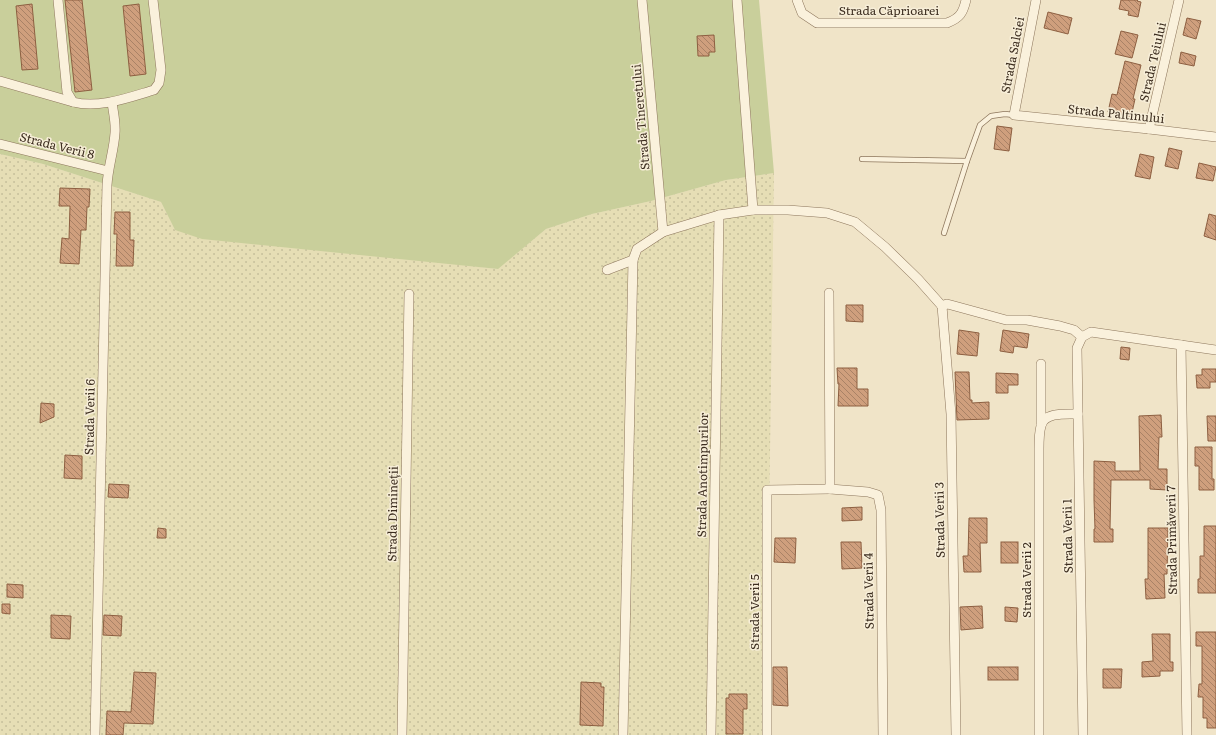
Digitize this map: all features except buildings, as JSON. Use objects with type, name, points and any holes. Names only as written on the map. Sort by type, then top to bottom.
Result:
[{"type":"street","points":[[58,0],[67,92],[73,102]]},
{"type":"street","points":[[0,81],[82,104],[112,102],[154,90],[159,83],[161,70],[153,0]]},
{"type":"street","name":"Strada Tineretului","points":[[642,0],[664,232]]},
{"type":"street","points":[[737,0],[753,210]]},
{"type":"street","name":"Strada Căprioarei","points":[[797,0],[802,13],[817,22],[947,22],[956,19],[963,12],[966,0]]},
{"type":"street","name":"Strada Salciei","points":[[1014,115],[1036,0]]},
{"type":"street","name":"Strada Teiului","points":[[1149,129],[1179,0]]},
{"type":"street","name":"Strada Verii 6","points":[[95,735],[108,171],[114,148],[116,131],[112,102]]},
{"type":"street","name":"Strada Paltinului","points":[[1014,115],[1216,137]]},
{"type":"street","name":"Strada Verii 8","points":[[0,144],[108,171]]},
{"type":"street","points":[[624,735],[632,260],[637,249],[664,232],[719,215],[753,210],[788,210],[827,213],[855,222],[885,247],[918,279],[942,306],[947,304],[1006,320],[1027,320],[1060,326],[1074,330],[1082,337],[1091,332],[1216,350]]},
{"type":"street","name":"Strada Anotimpurilor","points":[[711,735],[719,215]]},
{"type":"street","points":[[607,270],[632,260]]},
{"type":"street","points":[[829,293],[830,489]]},
{"type":"street","name":"Strada Dimineții","points":[[402,735],[409,294]]},
{"type":"street","name":"Strada Verii 3","points":[[942,306],[951,414],[956,735]]},
{"type":"street","name":"Strada Verii 1","points":[[1082,337],[1076,348],[1083,735]]},
{"type":"street","name":"Strada Primăverii 7","points":[[1181,345],[1187,735]]},
{"type":"street","points":[[1182,361],[1196,347]]},
{"type":"street","name":"Strada Verii 2","points":[[1039,735],[1039,449],[1041,424],[1041,364]]},
{"type":"street","points":[[1041,424],[1046,418],[1052,415],[1078,414]]},
{"type":"street","name":"Strada Verii 4","points":[[767,490],[830,489],[868,492],[878,495],[881,510],[883,735]]},
{"type":"street","name":"Strada Verii 5","points":[[767,490],[767,735]]},
{"type":"lane","points":[[944,233],[980,125],[991,116],[1005,114],[1014,115]]},
{"type":"lane","points":[[862,159],[967,161]]},
{"type":"shaded area","points":[[0,154],[43,164],[161,202],[175,230],[497,269],[546,229],[592,214],[651,201],[726,180],[774,173],[766,735],[0,735]]},
{"type":"green space","points":[[0,0],[759,0],[774,173],[726,180],[651,201],[592,214],[546,229],[498,269],[202,239],[175,230],[161,202],[43,164],[0,154]]}]
